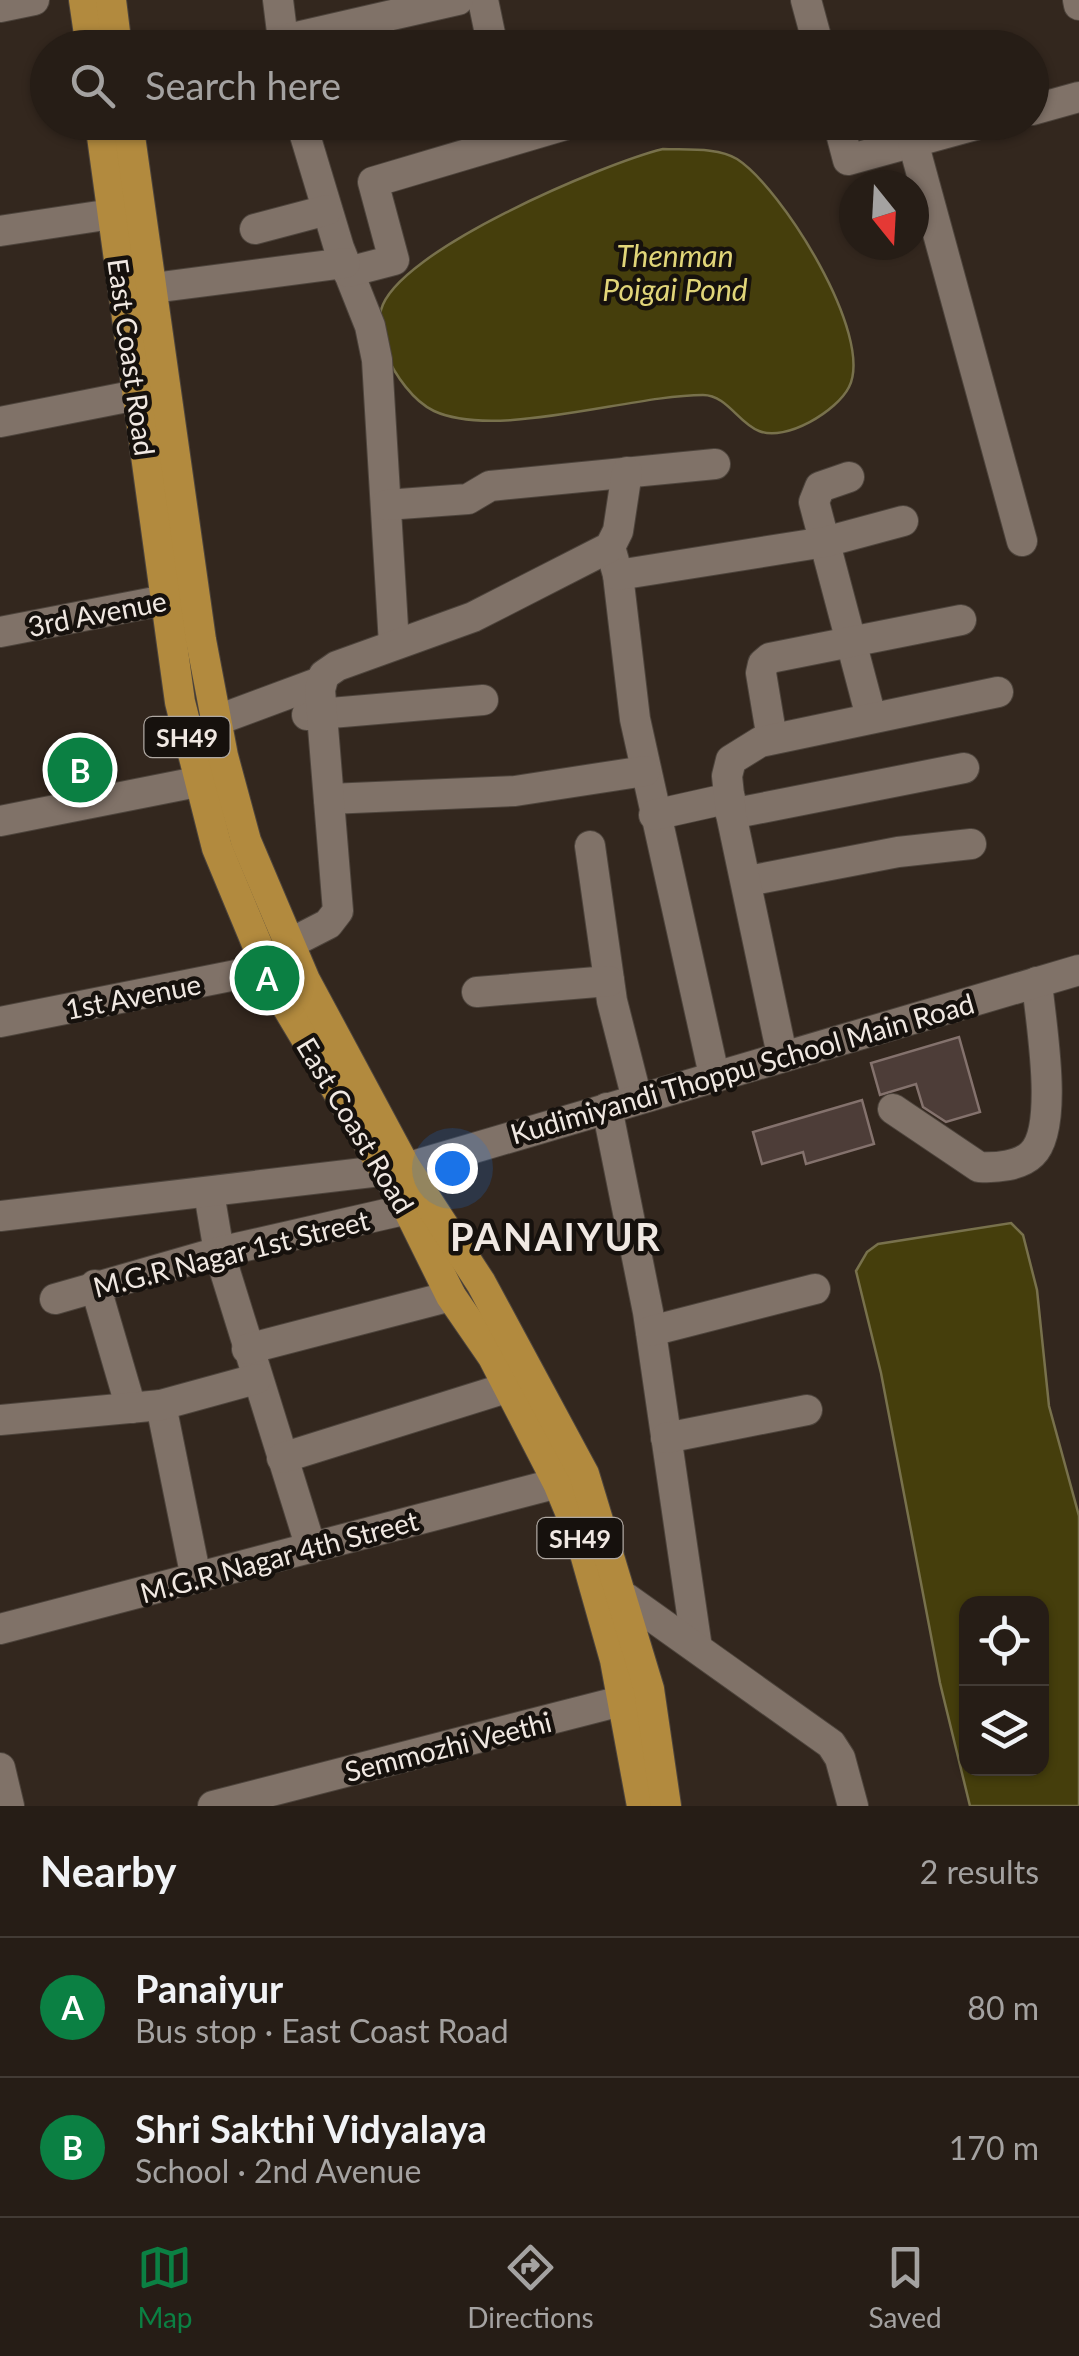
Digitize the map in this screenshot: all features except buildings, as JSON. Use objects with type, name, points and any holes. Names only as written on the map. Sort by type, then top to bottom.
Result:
[{"type":"main road","points":[[84,0],[97,30]]},
{"type":"main road","points":[[106,30],[111,0]]},
{"type":"main road","name":"East Coast Road","points":[[102,140],[137,394],[179,597],[246,840],[288,945],[408,1209],[451,1296],[508,1387],[558,1483],[580,1536],[625,1700],[642,1806]]},
{"type":"main road","name":"East Coast Road","points":[[131,140],[154,288],[198,782],[229,883],[266,970],[394,1171],[481,1283],[584,1474],[626,1598],[650,1689],[666,1806]]},
{"type":"street","points":[[0,7],[34,0]]},
{"type":"street","points":[[278,0],[282,30]]},
{"type":"street","points":[[339,30],[458,0]]},
{"type":"street","points":[[483,0],[489,30]]},
{"type":"street","points":[[806,0],[814,30]]},
{"type":"street","points":[[1049,105],[1079,97]]},
{"type":"street","points":[[306,140],[327,210],[370,326],[377,360],[394,644]]},
{"type":"street","points":[[154,288],[394,260],[373,182],[488,140]]},
{"type":"street","points":[[843,140],[848,160],[920,140]]},
{"type":"street","points":[[913,142],[1022,541]]},
{"type":"street","points":[[255,229],[327,210]]},
{"type":"street","points":[[0,232],[112,214]]},
{"type":"street","points":[[0,422],[137,394]]},
{"type":"street","points":[[386,505],[468,499],[485,487],[715,464]]},
{"type":"street","points":[[626,472],[614,561],[645,771],[714,1075]]},
{"type":"street","points":[[849,477],[815,491],[824,542],[871,717]]},
{"type":"street","points":[[215,721],[320,682],[337,666],[614,561],[824,542],[902,521]]},
{"type":"street","name":"3rd Avenue","points":[[0,632],[179,597]]},
{"type":"street","points":[[772,739],[763,664],[779,655],[853,644],[961,620]]},
{"type":"street","points":[[288,945],[328,924],[338,911],[329,798],[314,714],[320,682]]},
{"type":"street","points":[[782,1055],[730,806],[731,760],[740,751],[772,739],[998,692]]},
{"type":"street","points":[[314,714],[483,700]]},
{"type":"street","points":[[654,816],[964,768]]},
{"type":"street","points":[[329,798],[515,791],[645,771]]},
{"type":"street","points":[[0,822],[198,782]]},
{"type":"street","points":[[748,881],[898,852],[971,844]]},
{"type":"street","points":[[590,846],[609,980],[637,1098]]},
{"type":"street","name":"1st Avenue","points":[[0,1022],[266,970]]},
{"type":"street","name":"Kudimiyandi Thoppu School Main Road","points":[[0,1216],[394,1171],[1079,970]]},
{"type":"street","points":[[477,992],[609,980]]},
{"type":"street","points":[[893,1109],[979,1167],[1016,1163],[1032,1155],[1041,1140],[1045,1116],[1037,982]]},
{"type":"street","points":[[607,1108],[651,1331],[697,1648]]},
{"type":"street","points":[[209,1193],[218,1252],[311,1548]]},
{"type":"street","name":"M.G.R Nagar 1st Street","points":[[55,1299],[218,1252],[408,1209]]},
{"type":"street","points":[[95,1286],[146,1406],[196,1578]]},
{"type":"street","points":[[651,1331],[815,1290]]},
{"type":"street","points":[[246,1349],[451,1296]]},
{"type":"street","points":[[0,1420],[146,1406],[256,1379]]},
{"type":"street","points":[[282,1458],[508,1387]]},
{"type":"street","points":[[666,1438],[807,1410]]},
{"type":"street","name":"M.G.R Nagar 4th Street","points":[[0,1629],[558,1483]]},
{"type":"street","points":[[626,1598],[831,1744],[840,1758],[853,1806]]},
{"type":"street","name":"Semmozhi Veethi","points":[[213,1806],[625,1700]]},
{"type":"street","points":[[0,1768],[9,1806]]},
{"type":"water","name":"Thenman Poigai Pond","points":[[663,149],[711,151],[737,159],[777,199],[799,230],[837,300],[849,334],[853,364],[849,387],[834,406],[796,428],[770,433],[759,431],[719,400],[703,395],[492,421],[461,419],[434,411],[412,394],[390,362],[380,333],[381,310],[395,287],[423,262],[506,213],[597,172]]},
{"type":"water","points":[[1011,1223],[1023,1235],[1037,1290],[1049,1406],[1079,1516],[1079,1806],[970,1806],[963,1776],[1049,1776],[1049,1596],[959,1596],[959,1761],[940,1683],[881,1373],[856,1271],[867,1252],[878,1244]]},
{"type":"place","name":"Shri Sakthi Vidyalaya","points":[[80,770]]},
{"type":"place","name":"Panaiyur","points":[[267,978]]},
{"type":"district","name":"PANAIYUR","points":[[556,1236]]}]
